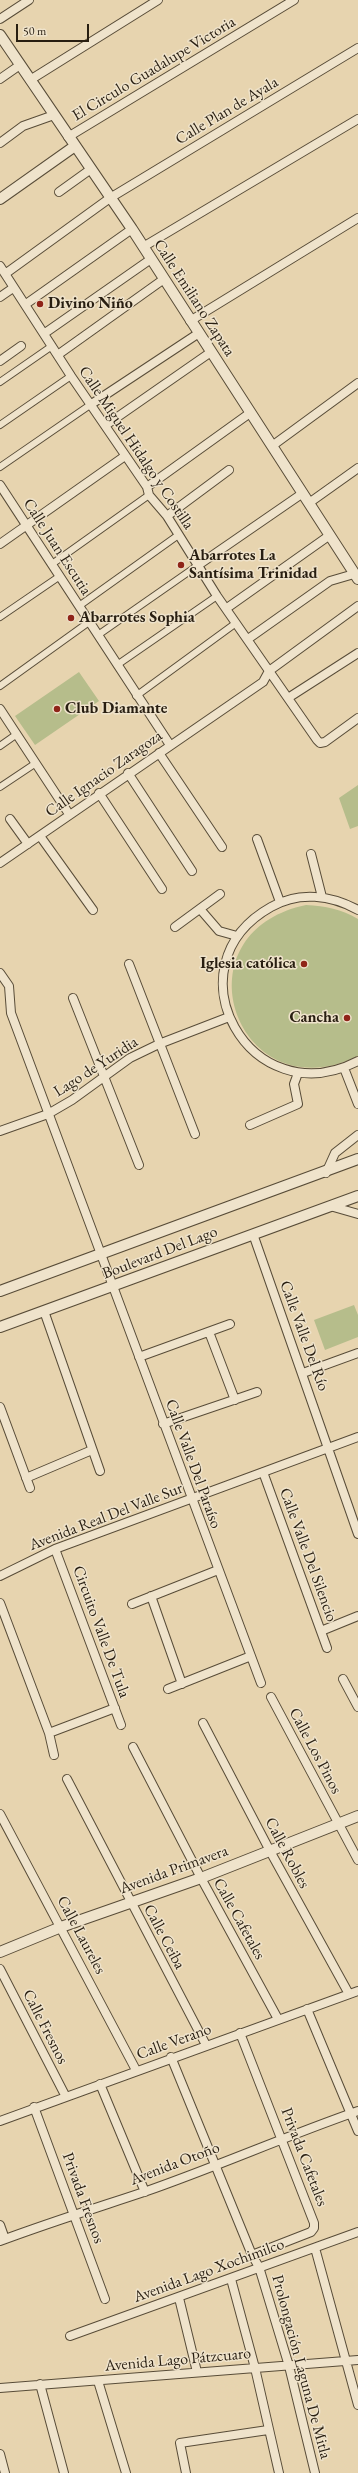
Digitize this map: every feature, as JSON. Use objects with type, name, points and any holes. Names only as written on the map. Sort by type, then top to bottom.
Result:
[{"type":"street","points":[[0,19],[29,0]]},
{"type":"street","points":[[30,80],[158,0]]},
{"type":"street","name":"El Circulo Guadalupe Victoria","points":[[68,137],[294,0]]},
{"type":"street","name":"Calle Emiliano Zapata","points":[[0,36],[132,229],[356,576]]},
{"type":"street","name":"Calle Plan de Ayala","points":[[6,274],[110,198],[358,48]]},
{"type":"street","points":[[0,79],[20,65]]},
{"type":"street","points":[[0,143],[23,126],[54,115]]},
{"type":"street","points":[[143,246],[358,119]]},
{"type":"street","points":[[0,199],[75,146]]},
{"type":"street","points":[[59,192],[91,169]]},
{"type":"street","points":[[190,321],[358,218]]},
{"type":"street","points":[[26,304],[132,229]]},
{"type":"street","points":[[44,333],[151,259]]},
{"type":"street","name":"Calle Miguel Hidalgo y Costilla","points":[[0,266],[13,288],[26,304],[52,346],[59,354],[90,405],[147,487],[149,496],[167,516],[178,536],[217,596],[227,608],[320,743],[358,718]]},
{"type":"street","points":[[59,354],[164,279]]},
{"type":"street","points":[[0,297],[13,288]]},
{"type":"street","points":[[0,467],[199,333]]},
{"type":"street","points":[[0,360],[21,346]]},
{"type":"street","points":[[0,382],[52,346]]},
{"type":"street","points":[[106,426],[211,352]]},
{"type":"street","points":[[0,425],[71,376]]},
{"type":"street","points":[[272,446],[358,383]]},
{"type":"street","points":[[147,487],[250,413]]},
{"type":"street","points":[[0,544],[125,456]]},
{"type":"street","points":[[309,503],[358,468]]},
{"type":"street","points":[[167,516],[229,470]]},
{"type":"street","name":"Calle Juan Escutia","points":[[0,486],[27,525],[136,696],[170,745]]},
{"type":"street","points":[[98,635],[303,493]]},
{"type":"street","points":[[52,564],[149,496]]},
{"type":"street","points":[[227,608],[330,535]]},
{"type":"street","points":[[79,606],[178,536]]},
{"type":"street","points":[[0,617],[60,576]]},
{"type":"street","points":[[248,639],[330,581],[356,576]]},
{"type":"street","points":[[117,665],[217,596]]},
{"type":"street","name":"Calle Ignacio Zaragoza","points":[[0,863],[40,836],[98,793],[263,682],[269,671],[358,606]]},
{"type":"street","points":[[0,686],[89,622]]},
{"type":"street","points":[[136,696],[236,623]]},
{"type":"street","points":[[288,698],[358,653]]},
{"type":"street","points":[[0,709],[69,814]]},
{"type":"street","points":[[0,746],[17,734]]},
{"type":"street","points":[[159,752],[222,847]]},
{"type":"street","points":[[0,787],[36,763]]},
{"type":"street","points":[[128,773],[192,871]]},
{"type":"street","points":[[98,793],[162,889]]},
{"type":"street","points":[[10,820],[28,844]]},
{"type":"street","points":[[40,836],[93,910]]},
{"type":"street","points":[[258,839],[280,902]]},
{"type":"street","points":[[311,854],[322,897]]},
{"type":"street","points":[[175,927],[220,894]]},
{"type":"street","points":[[358,910],[335,899],[322,897],[301,897],[280,902],[256,915],[237,936],[228,955],[223,976],[223,997],[229,1018],[245,1043],[264,1060],[280,1068],[298,1073],[314,1074],[344,1068],[358,1060]]},
{"type":"street","points":[[200,908],[219,931],[237,936]]},
{"type":"street","points":[[129,964],[195,1134]]},
{"type":"street","name":"Calle Valle Del Paraíso","points":[[0,973],[8,986],[11,1013],[48,1114],[139,1356],[190,1499],[261,1683]]},
{"type":"street","points":[[73,998],[139,1165]]},
{"type":"street","name":"Lago de Yuridia","points":[[0,1131],[48,1114],[72,1100],[103,1076],[130,1058],[159,1044],[229,1018]]},
{"type":"street","points":[[344,1068],[358,1104]]},
{"type":"street","points":[[250,1125],[298,1104],[294,1084],[298,1073]]},
{"type":"street","points":[[326,1173],[335,1153],[358,1135]]},
{"type":"street","name":"Boulevard Del Lago","points":[[0,1291],[326,1173],[358,1159]]},
{"type":"street","name":"Boulevard Del Lago","points":[[0,1327],[358,1196]]},
{"type":"street","points":[[330,1206],[358,1214]]},
{"type":"street","name":"Calle Valle Del Río","points":[[253,1234],[329,1448]]},
{"type":"street","points":[[44,1311],[100,1471]]},
{"type":"street","points":[[139,1356],[230,1324]]},
{"type":"street","points":[[209,1332],[235,1400]]},
{"type":"street","points":[[303,1373],[358,1354]]},
{"type":"street","points":[[163,1424],[257,1392]]},
{"type":"street","points":[[0,1407],[30,1488]]},
{"type":"street","name":"Avenida Real Del Valle Sur","points":[[0,1576],[55,1549],[358,1437]]},
{"type":"street","points":[[329,1448],[331,1460],[358,1534]]},
{"type":"street","points":[[26,1478],[92,1450]]},
{"type":"street","name":"Calle Valle Del Silencio","points":[[263,1472],[327,1648]]},
{"type":"street","name":"Circuito Valle De Tula","points":[[55,1549],[121,1725]]},
{"type":"street","points":[[132,1604],[218,1570]]},
{"type":"street","points":[[151,1596],[182,1684]]},
{"type":"street","points":[[0,1604],[49,1733],[54,1754]]},
{"type":"street","points":[[321,1631],[358,1616]]},
{"type":"street","points":[[168,1689],[251,1656]]},
{"type":"street","points":[[343,1679],[358,1707]]},
{"type":"street","name":"Calle Los Pinos","points":[[271,1697],[358,1860]]},
{"type":"street","points":[[49,1733],[115,1708]]},
{"type":"street","name":"Calle Robles","points":[[203,1723],[270,1851],[349,1994]]},
{"type":"street","name":"Calle Cafetales","points":[[133,1747],[201,1878],[278,2019]]},
{"type":"street","name":"Calle Ceiba","points":[[67,1779],[129,1902],[206,2045]]},
{"type":"street","name":"Calle Laureles","points":[[0,1814],[136,2070]]},
{"type":"street","name":"Avenida Primavera","points":[[0,1952],[61,1927],[201,1878],[358,1816]]},
{"type":"street","name":"Calle Fresnos","points":[[0,1969],[66,2097]]},
{"type":"street","name":"Calle Verano","points":[[0,2121],[171,2057],[358,1991]]},
{"type":"street","points":[[307,2009],[354,2112],[358,2132]]},
{"type":"street","name":"Privada Cafetales","points":[[240,2032],[282,2138],[314,2228],[311,2232],[252,2255]]},
{"type":"street","points":[[171,2057],[214,2165],[252,2255],[259,2268]]},
{"type":"street","points":[[100,2084],[145,2192]]},
{"type":"street","name":"Privada Fresnos","points":[[34,2107],[105,2299]]},
{"type":"street","name":"Avenida Otoño","points":[[3,2240],[74,2214],[145,2192],[282,2138],[354,2112]]},
{"type":"street","points":[[0,2225],[3,2240]]},
{"type":"street","name":"Avenida Lago Xochimilco","points":[[70,2336],[179,2298],[358,2232]]},
{"type":"street","points":[[316,2248],[358,2405]]},
{"type":"street","name":"Prolongación Laguna De Mitla","points":[[259,2268],[289,2366],[316,2473]]},
{"type":"street","points":[[231,2279],[255,2368],[279,2473]]},
{"type":"street","points":[[179,2298],[197,2372]]},
{"type":"street","name":"Avenida Lago Pátzcuaro","points":[[0,2388],[358,2360]]},
{"type":"street","points":[[98,2381],[126,2473]]},
{"type":"street","points":[[40,2384],[64,2473]]},
{"type":"street","points":[[186,2473],[180,2443],[268,2430]]},
{"type":"street","points":[[0,2454],[5,2473]]},
{"type":"green space","name":"Club Diamante","points":[[79,672],[99,701],[35,745],[15,716]]},
{"type":"green space","points":[[358,785],[358,826],[350,829],[339,798]]},
{"type":"green space","points":[[306,905],[333,909],[358,919],[358,1056],[316,1068],[280,1061],[253,1042],[237,1013],[232,981],[241,949],[265,922]]},
{"type":"green space","points":[[354,1305],[358,1315],[358,1337],[325,1350],[314,1320]]},
{"type":"place","name":"Divino Niño","points":[[40,304]]},
{"type":"place","name":"Abarrotes La Santísima Trinidad","points":[[181,565]]},
{"type":"place","name":"Abarrotes Sophia","points":[[71,618]]},
{"type":"place","name":"Club Diamante","points":[[57,709]]},
{"type":"place","name":"Iglesia católica","points":[[304,964]]},
{"type":"place","name":"Cancha","points":[[347,1018]]}]
